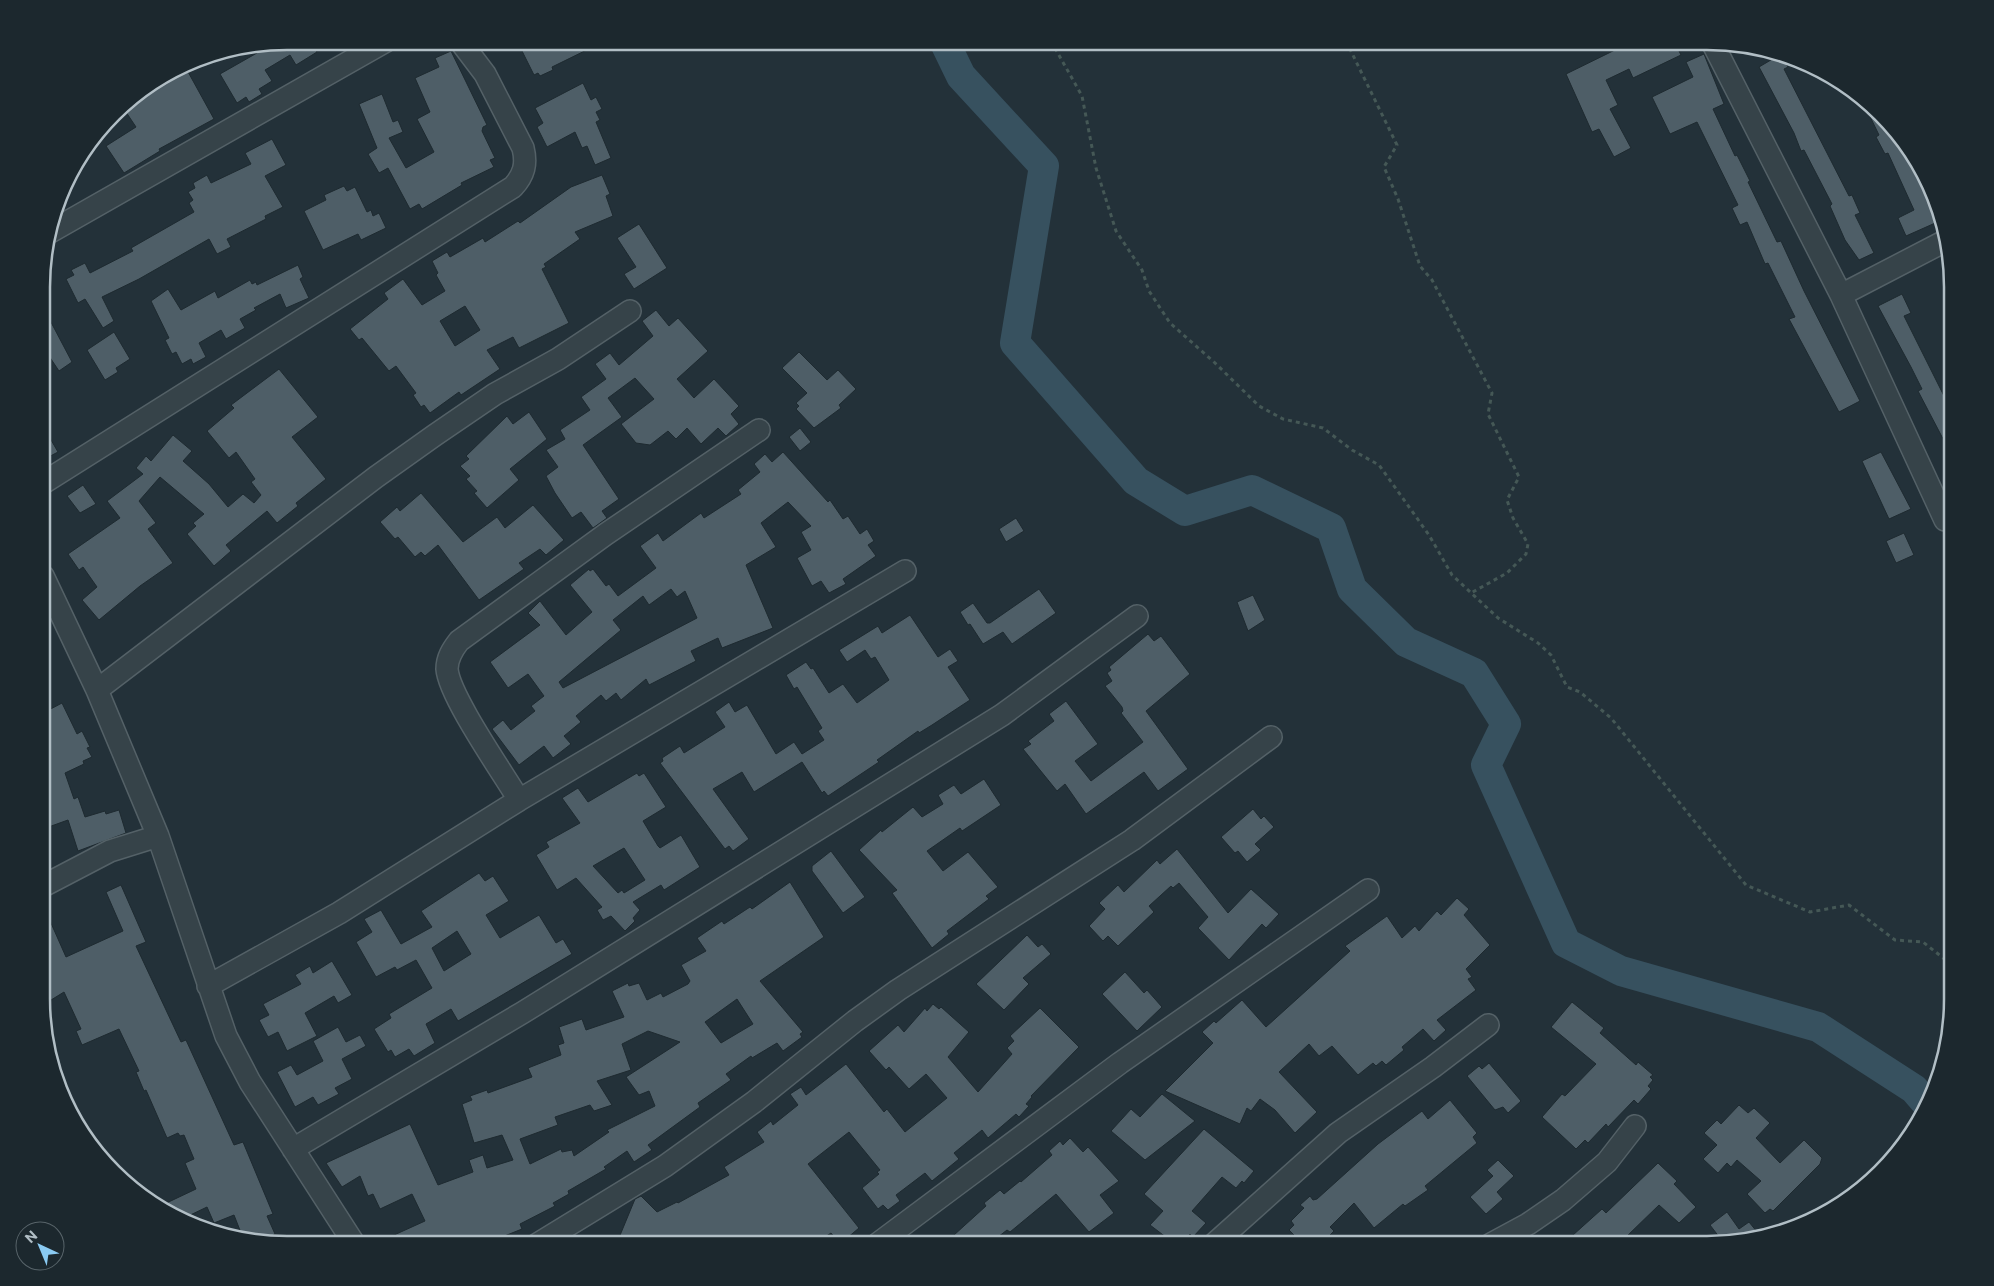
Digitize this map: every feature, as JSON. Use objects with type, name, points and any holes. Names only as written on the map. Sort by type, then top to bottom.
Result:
[{"type":"street","points":[[58,228],[370,50]]},
{"type":"street","points":[[50,479],[505,192],[520,179],[526,159],[523,148],[484,74],[467,50]]},
{"type":"street","points":[[1716,51],[1840,295],[1944,518]]},
{"type":"street","points":[[1840,295],[1940,244]]},
{"type":"street","points":[[97,690],[428,441],[495,394],[565,354],[630,311]]},
{"type":"street","points":[[519,800],[455,692],[447,669],[452,650],[459,641],[606,534],[759,430]]},
{"type":"street","points":[[208,986],[339,913],[519,800],[904,571]]},
{"type":"street","points":[[50,591],[97,690],[158,836],[208,986],[237,1059],[349,1236]]},
{"type":"street","points":[[293,1149],[539,1003],[994,720],[1137,616]]},
{"type":"street","points":[[552,1236],[587,1216],[664,1166],[754,1102],[855,1021],[898,990],[1132,840],[1271,738]]},
{"type":"street","points":[[50,882],[110,851],[158,836]]},
{"type":"street","points":[[887,1236],[1120,1063],[1368,890]]},
{"type":"street","points":[[1223,1236],[1338,1133],[1433,1067],[1488,1025]]},
{"type":"street","points":[[1506,1236],[1528,1224],[1563,1200],[1607,1162],[1635,1126]]},
{"type":"path","points":[[1056,50],[1082,96],[1096,168],[1116,231],[1142,270],[1149,291],[1170,323],[1259,406],[1283,419],[1323,428],[1352,450],[1379,465],[1429,535],[1452,575],[1498,618],[1538,643],[1552,655],[1566,687],[1580,692],[1611,718],[1746,885],[1810,912],[1849,905],[1895,940],[1923,942],[1944,959]]},
{"type":"path","points":[[1350,50],[1397,145],[1384,167],[1398,199],[1420,266],[1432,280],[1492,393],[1488,414],[1518,477],[1507,500],[1513,518],[1528,544],[1526,554],[1507,573],[1471,593]]},
{"type":"building","points":[[316,50],[317,52],[296,65],[290,55],[265,70],[272,81],[259,89],[262,94],[249,102],[246,97],[237,103],[220,74],[259,52]]},
{"type":"building","points":[[522,50],[587,50],[552,67],[553,70],[540,76],[538,73],[534,75]]},
{"type":"building","points":[[1615,50],[1678,50],[1681,55],[1633,78],[1629,69],[1606,80],[1618,105],[1610,109],[1631,148],[1614,157],[1599,129],[1592,132],[1566,74]]},
{"type":"building","points":[[451,51],[487,125],[483,127],[482,131],[495,158],[490,160],[494,167],[461,183],[462,185],[422,209],[419,204],[410,209],[388,168],[379,173],[368,154],[377,148],[359,104],[382,94],[393,122],[398,120],[403,132],[389,138],[406,168],[434,152],[417,119],[430,112],[415,78],[439,67],[435,58]]},
{"type":"building","points":[[1704,54],[1724,104],[1713,109],[1735,156],[1737,155],[1750,181],[1748,182],[1777,242],[1781,241],[1804,291],[1860,401],[1839,412],[1789,319],[1795,317],[1768,263],[1765,264],[1747,222],[1740,225],[1732,208],[1738,205],[1697,122],[1670,134],[1652,97],[1693,77],[1686,62]]},
{"type":"building","points":[[1772,59],[1786,64],[1788,67],[1784,69],[1849,196],[1852,195],[1860,213],[1855,215],[1874,253],[1859,260],[1845,240],[1830,206],[1832,204],[1804,150],[1801,151],[1794,133],[1759,67]]},
{"type":"building","points":[[188,72],[214,119],[159,149],[160,151],[124,173],[106,146],[136,127],[126,113],[155,90]]},
{"type":"building","points":[[583,83],[591,100],[596,97],[602,109],[596,112],[600,120],[596,122],[611,158],[595,165],[587,146],[582,148],[575,132],[547,147],[537,127],[543,123],[535,108]]},
{"type":"building","points":[[1869,114],[1904,155],[1920,182],[1935,223],[1906,236],[1898,218],[1914,210],[1888,153],[1885,154],[1876,137],[1879,135]]},
{"type":"building","points":[[272,139],[286,165],[265,176],[283,207],[265,216],[266,219],[227,239],[231,247],[217,254],[209,239],[139,279],[102,297],[114,321],[103,328],[85,299],[78,303],[66,279],[74,275],[71,270],[85,263],[90,273],[133,251],[131,248],[194,212],[189,203],[193,200],[188,192],[195,188],[193,183],[207,175],[211,183],[251,164],[245,153]]},
{"type":"building","points":[[602,175],[610,194],[606,196],[613,216],[575,232],[580,239],[544,264],[546,267],[542,269],[569,323],[519,348],[513,337],[487,350],[500,369],[461,395],[459,392],[430,413],[424,405],[421,407],[413,395],[416,393],[396,366],[389,371],[362,338],[359,340],[350,329],[388,299],[384,293],[403,279],[422,305],[445,291],[436,275],[438,273],[432,261],[447,252],[450,257],[483,238],[485,242],[518,221],[520,223],[571,187]],"holes":[[[465,306],[480,330],[455,346],[440,321]]]},
{"type":"building","points":[[344,186],[347,191],[355,187],[367,212],[371,210],[373,216],[379,213],[386,228],[361,240],[358,234],[323,250],[304,211],[326,200],[324,195]]},
{"type":"building","points":[[639,224],[667,268],[634,289],[624,274],[636,267],[617,238]]},
{"type":"building","points":[[298,265],[303,277],[300,279],[309,298],[286,308],[280,294],[254,308],[256,310],[240,319],[245,328],[226,339],[221,330],[199,343],[206,357],[193,364],[191,359],[182,364],[176,352],[172,354],[165,340],[169,338],[151,301],[168,289],[181,310],[215,291],[218,298],[250,280],[252,284],[256,282],[257,285]]},
{"type":"building","points":[[1902,294],[1911,313],[1904,316],[1944,396],[1944,441],[1918,391],[1922,389],[1878,306]]},
{"type":"building","points":[[656,310],[669,326],[678,318],[708,351],[677,379],[694,398],[714,379],[739,406],[731,414],[739,424],[726,436],[718,428],[701,444],[687,428],[676,439],[668,431],[650,445],[636,443],[621,424],[654,399],[635,378],[608,398],[622,417],[583,445],[619,499],[602,511],[607,518],[593,528],[581,512],[572,518],[555,493],[546,476],[558,467],[546,450],[565,439],[560,430],[590,410],[581,397],[606,379],[595,364],[610,353],[619,365],[653,336],[642,321]]},
{"type":"building","points":[[50,320],[72,362],[59,371],[50,358]]},
{"type":"building","points":[[114,332],[130,359],[116,368],[118,372],[105,380],[87,350]]},
{"type":"building","points":[[799,352],[827,380],[838,370],[856,389],[839,405],[841,408],[814,428],[796,409],[799,406],[796,403],[807,393],[782,368]]},
{"type":"building","points":[[279,369],[318,417],[292,437],[326,479],[296,503],[298,506],[277,523],[267,511],[226,545],[231,551],[214,566],[187,534],[196,526],[193,523],[204,514],[160,477],[139,501],[156,523],[148,529],[173,563],[140,586],[99,620],[82,600],[97,587],[83,567],[79,570],[68,554],[120,518],[107,501],[143,474],[136,468],[146,456],[151,461],[173,435],[192,451],[183,461],[209,484],[228,507],[243,494],[254,503],[261,495],[251,482],[255,479],[236,452],[229,458],[207,431],[234,408],[231,405]]},
{"type":"building","points":[[529,412],[547,439],[510,469],[519,480],[487,508],[474,493],[477,491],[466,479],[470,476],[460,466],[469,459],[466,456],[507,416],[513,424]]},
{"type":"building","points":[[800,428],[811,442],[800,451],[789,437]]},
{"type":"building","points":[[50,438],[58,452],[50,456]]},
{"type":"building","points":[[783,452],[828,502],[830,500],[843,519],[848,516],[860,534],[867,529],[874,541],[868,545],[876,556],[843,579],[846,584],[829,593],[821,581],[812,586],[797,558],[811,550],[801,532],[811,526],[788,502],[761,523],[776,547],[746,565],[773,628],[722,648],[718,638],[691,651],[696,661],[649,685],[646,679],[621,700],[616,693],[606,701],[601,695],[576,716],[581,722],[564,736],[571,744],[553,758],[544,746],[519,765],[492,729],[503,720],[511,730],[535,711],[531,706],[544,696],[528,674],[508,688],[490,662],[540,625],[528,613],[540,601],[566,635],[592,612],[570,585],[589,569],[590,571],[593,569],[606,586],[609,584],[618,596],[656,568],[640,546],[658,533],[663,541],[701,513],[704,518],[741,494],[738,490],[760,472],[754,464],[765,454],[772,462]],"holes":[[[671,589],[677,597],[685,591],[697,618],[563,688],[559,682],[621,630],[613,620],[643,596],[649,605]]]},
{"type":"building","points":[[1881,452],[1911,509],[1889,519],[1862,461]]},
{"type":"building","points":[[83,485],[96,504],[80,513],[67,496]]},
{"type":"building","points":[[421,493],[463,542],[497,517],[505,528],[533,505],[564,540],[546,555],[540,549],[519,563],[524,569],[479,600],[438,545],[425,556],[421,552],[415,557],[398,537],[395,539],[380,522],[397,507],[400,511]]},
{"type":"building","points":[[1016,518],[1024,531],[1006,542],[999,529]]},
{"type":"building","points":[[1904,533],[1914,555],[1896,563],[1886,541]]},
{"type":"building","points":[[1039,589],[1056,613],[1012,644],[1003,632],[983,644],[960,612],[973,603],[987,623],[990,623]]},
{"type":"building","points":[[1253,595],[1265,620],[1248,631],[1237,602]]},
{"type":"building","points":[[910,615],[938,657],[950,649],[958,661],[948,667],[970,700],[919,733],[918,731],[877,760],[879,762],[828,796],[824,791],[822,793],[802,762],[754,792],[742,772],[713,789],[749,839],[733,851],[729,846],[725,849],[660,763],[663,761],[662,758],[680,746],[684,753],[725,727],[715,712],[729,702],[735,712],[747,705],[776,754],[794,742],[802,754],[824,740],[818,731],[822,728],[797,687],[794,689],[786,675],[806,662],[811,669],[813,668],[829,693],[843,684],[857,703],[889,680],[875,657],[871,659],[865,650],[847,662],[839,650],[878,626],[882,633]]},
{"type":"building","points":[[1148,634],[1154,641],[1161,636],[1190,674],[1146,711],[1188,769],[1158,791],[1144,772],[1086,814],[1065,784],[1057,791],[1023,749],[1031,744],[1028,741],[1054,721],[1049,714],[1066,701],[1098,744],[1075,761],[1091,781],[1143,742],[1121,713],[1123,711],[1122,707],[1105,686],[1112,681],[1107,673],[1111,670],[1109,667]]},
{"type":"building","points":[[62,703],[77,734],[82,731],[90,747],[87,748],[92,757],[83,761],[84,764],[65,773],[74,799],[78,797],[85,817],[105,811],[106,814],[119,810],[126,833],[78,851],[68,820],[50,826],[50,709]]},
{"type":"building","points":[[637,773],[639,776],[644,773],[666,807],[643,821],[660,848],[681,835],[700,867],[664,890],[661,885],[633,902],[640,910],[633,918],[635,921],[625,931],[611,916],[603,920],[597,910],[602,907],[576,878],[557,890],[536,855],[549,847],[546,842],[580,823],[562,798],[578,788],[588,802]],"holes":[[[624,848],[645,880],[624,893],[622,890],[618,893],[593,866]]]},
{"type":"building","points":[[984,779],[1001,805],[962,831],[960,828],[927,851],[943,871],[968,852],[998,887],[986,896],[989,899],[947,931],[949,934],[932,948],[892,893],[897,890],[859,850],[881,830],[882,832],[913,807],[922,817],[943,804],[938,795],[954,785],[961,794]]},
{"type":"building","points":[[1253,809],[1261,819],[1264,816],[1274,827],[1255,844],[1261,850],[1247,862],[1238,851],[1235,853],[1221,837]]},
{"type":"building","points":[[1177,849],[1228,913],[1251,889],[1279,914],[1266,928],[1262,924],[1229,960],[1198,928],[1208,917],[1179,883],[1173,888],[1171,886],[1149,906],[1154,912],[1118,946],[1108,936],[1103,941],[1089,926],[1105,909],[1099,903],[1118,885],[1124,892],[1157,860],[1160,864]]},
{"type":"building","points":[[831,851],[865,897],[843,913],[812,871],[812,866]]},
{"type":"building","points":[[479,873],[485,881],[493,876],[509,901],[486,915],[500,938],[539,915],[556,943],[563,939],[572,954],[458,1021],[451,1009],[426,1024],[435,1043],[414,1056],[409,1049],[395,1057],[391,1050],[388,1052],[374,1029],[391,1018],[389,1014],[432,988],[416,960],[397,970],[395,967],[376,977],[356,942],[372,932],[364,919],[381,910],[401,944],[432,927],[421,911]],"holes":[[[457,931],[471,954],[444,971],[432,948]]]},
{"type":"building","points":[[790,882],[824,937],[760,981],[803,1032],[800,1034],[802,1037],[783,1051],[777,1043],[752,1058],[751,1056],[726,1074],[731,1080],[698,1103],[700,1107],[648,1145],[652,1150],[634,1162],[627,1151],[604,1167],[606,1169],[568,1191],[569,1194],[553,1203],[555,1206],[520,1224],[522,1229],[504,1236],[392,1236],[425,1221],[412,1194],[380,1209],[373,1194],[368,1196],[360,1176],[342,1187],[326,1163],[410,1124],[438,1185],[473,1172],[469,1160],[483,1155],[487,1168],[513,1160],[502,1135],[474,1143],[462,1104],[472,1100],[470,1096],[487,1090],[488,1093],[532,1077],[528,1068],[561,1055],[558,1045],[564,1043],[559,1027],[582,1019],[586,1030],[624,1017],[612,991],[628,983],[629,986],[639,983],[647,1000],[661,993],[663,997],[688,984],[690,981],[681,965],[706,951],[697,938],[722,921],[724,924],[750,907],[752,909]],"holes":[[[737,999],[753,1024],[721,1043],[705,1022]],[[648,1031],[680,1042],[626,1077],[639,1095],[649,1091],[655,1106],[607,1130],[609,1132],[574,1156],[572,1150],[562,1152],[561,1149],[530,1164],[520,1139],[558,1125],[555,1117],[590,1105],[594,1111],[612,1105],[597,1081],[631,1070],[622,1044]]]},
{"type":"building","points":[[121,885],[146,942],[136,946],[181,1042],[186,1040],[234,1145],[243,1142],[273,1214],[267,1216],[275,1234],[273,1235],[240,1231],[234,1215],[214,1223],[207,1207],[190,1215],[167,1203],[196,1189],[185,1163],[194,1159],[184,1135],[180,1136],[178,1133],[167,1138],[146,1090],[144,1091],[136,1072],[139,1071],[119,1029],[82,1045],[76,1031],[81,1029],[64,992],[50,1001],[50,921],[66,957],[123,931],[106,892]]},
{"type":"building","points":[[1457,898],[1469,909],[1464,915],[1490,945],[1466,969],[1472,977],[1468,979],[1476,990],[1437,1020],[1446,1030],[1434,1041],[1423,1029],[1402,1047],[1404,1050],[1386,1065],[1382,1061],[1376,1066],[1373,1063],[1358,1075],[1332,1046],[1319,1056],[1309,1044],[1279,1072],[1317,1112],[1295,1133],[1275,1110],[1260,1099],[1251,1111],[1247,1108],[1240,1124],[1165,1091],[1213,1043],[1202,1032],[1214,1021],[1216,1023],[1242,1000],[1266,1027],[1350,951],[1345,946],[1387,916],[1402,938],[1415,926],[1419,931],[1437,911],[1441,915]]},
{"type":"building","points":[[1027,935],[1038,947],[1042,944],[1051,954],[1023,978],[1029,984],[1004,1010],[976,984]]},
{"type":"building","points":[[332,961],[352,995],[338,1003],[334,996],[305,1013],[317,1036],[287,1051],[278,1032],[268,1037],[259,1020],[269,1015],[263,1004],[301,984],[295,975],[310,966],[313,973]]},
{"type":"building","points":[[1125,972],[1144,993],[1147,990],[1162,1007],[1137,1031],[1102,994]]},
{"type":"building","points":[[1572,1002],[1604,1028],[1600,1033],[1636,1065],[1638,1062],[1653,1075],[1650,1077],[1653,1080],[1648,1086],[1651,1089],[1638,1104],[1634,1100],[1608,1127],[1606,1124],[1588,1143],[1585,1140],[1576,1149],[1542,1117],[1562,1094],[1565,1096],[1596,1064],[1551,1027]]},
{"type":"building","points":[[933,1004],[939,1009],[941,1007],[969,1032],[948,1057],[978,1092],[1012,1054],[1007,1048],[1014,1041],[1010,1036],[1040,1008],[1079,1047],[1031,1096],[1026,1104],[1029,1106],[1019,1117],[1016,1114],[988,1138],[982,1130],[954,1153],[959,1159],[932,1181],[925,1173],[896,1195],[900,1201],[888,1210],[883,1205],[878,1209],[862,1188],[879,1174],[877,1172],[880,1170],[849,1132],[808,1164],[859,1228],[850,1236],[833,1236],[831,1233],[826,1236],[620,1236],[635,1199],[641,1196],[657,1212],[678,1203],[729,1175],[724,1167],[764,1142],[757,1132],[771,1121],[773,1125],[798,1105],[790,1094],[801,1087],[806,1095],[846,1064],[884,1112],[887,1109],[905,1132],[947,1098],[926,1074],[909,1089],[889,1067],[886,1070],[869,1051],[898,1025],[904,1032],[925,1008],[927,1011]]},
{"type":"building","points":[[338,1027],[346,1042],[360,1035],[366,1046],[342,1059],[352,1079],[335,1088],[339,1094],[318,1105],[313,1097],[295,1107],[277,1072],[291,1065],[297,1075],[323,1061],[313,1041]]},
{"type":"building","points":[[1489,1063],[1521,1101],[1508,1113],[1503,1107],[1495,1110],[1467,1076],[1479,1066],[1482,1069]]},
{"type":"building","points":[[1162,1094],[1195,1121],[1145,1160],[1111,1131],[1131,1109],[1140,1117]]},
{"type":"building","points":[[1450,1100],[1477,1133],[1473,1137],[1477,1143],[1425,1186],[1428,1190],[1405,1206],[1403,1204],[1374,1228],[1354,1203],[1330,1227],[1334,1231],[1329,1236],[1295,1236],[1289,1230],[1294,1225],[1291,1221],[1304,1208],[1300,1205],[1310,1196],[1313,1200],[1317,1199],[1378,1144],[1422,1111],[1428,1119]]},
{"type":"building","points":[[1739,1105],[1748,1113],[1754,1108],[1770,1123],[1756,1138],[1780,1163],[1804,1140],[1822,1158],[1820,1164],[1773,1211],[1770,1209],[1765,1213],[1747,1194],[1761,1181],[1737,1160],[1731,1167],[1727,1163],[1718,1173],[1703,1159],[1717,1145],[1704,1133],[1717,1120],[1721,1124]]},
{"type":"building","points":[[1204,1129],[1254,1171],[1244,1183],[1242,1181],[1236,1188],[1222,1177],[1192,1211],[1206,1223],[1194,1236],[1190,1234],[1188,1236],[1164,1236],[1150,1225],[1163,1211],[1144,1194]]},
{"type":"building","points":[[1070,1138],[1083,1152],[1088,1147],[1119,1181],[1100,1195],[1114,1213],[1089,1232],[1056,1194],[1010,1232],[1007,1230],[999,1236],[953,1236],[986,1206],[984,1203],[1000,1190],[1004,1194],[1021,1182],[1052,1155],[1049,1151],[1060,1141],[1063,1145]]},
{"type":"building","points":[[1498,1160],[1514,1176],[1497,1192],[1503,1199],[1486,1214],[1470,1197],[1493,1176],[1487,1170]]},
{"type":"building","points":[[1658,1163],[1677,1181],[1674,1184],[1696,1207],[1679,1223],[1659,1205],[1627,1236],[1572,1236],[1602,1209],[1606,1213]]},
{"type":"building","points":[[1727,1212],[1739,1229],[1749,1222],[1756,1230],[1718,1235],[1710,1225]]},
{"type":"waterway","points":[[948,50],[961,76],[1044,166],[1015,343],[1136,481],[1185,511],[1252,490],[1331,528],[1352,589],[1406,642],[1474,673],[1506,724],[1486,765],[1566,943],[1621,971],[1818,1027],[1914,1089],[1922,1099]]}]
